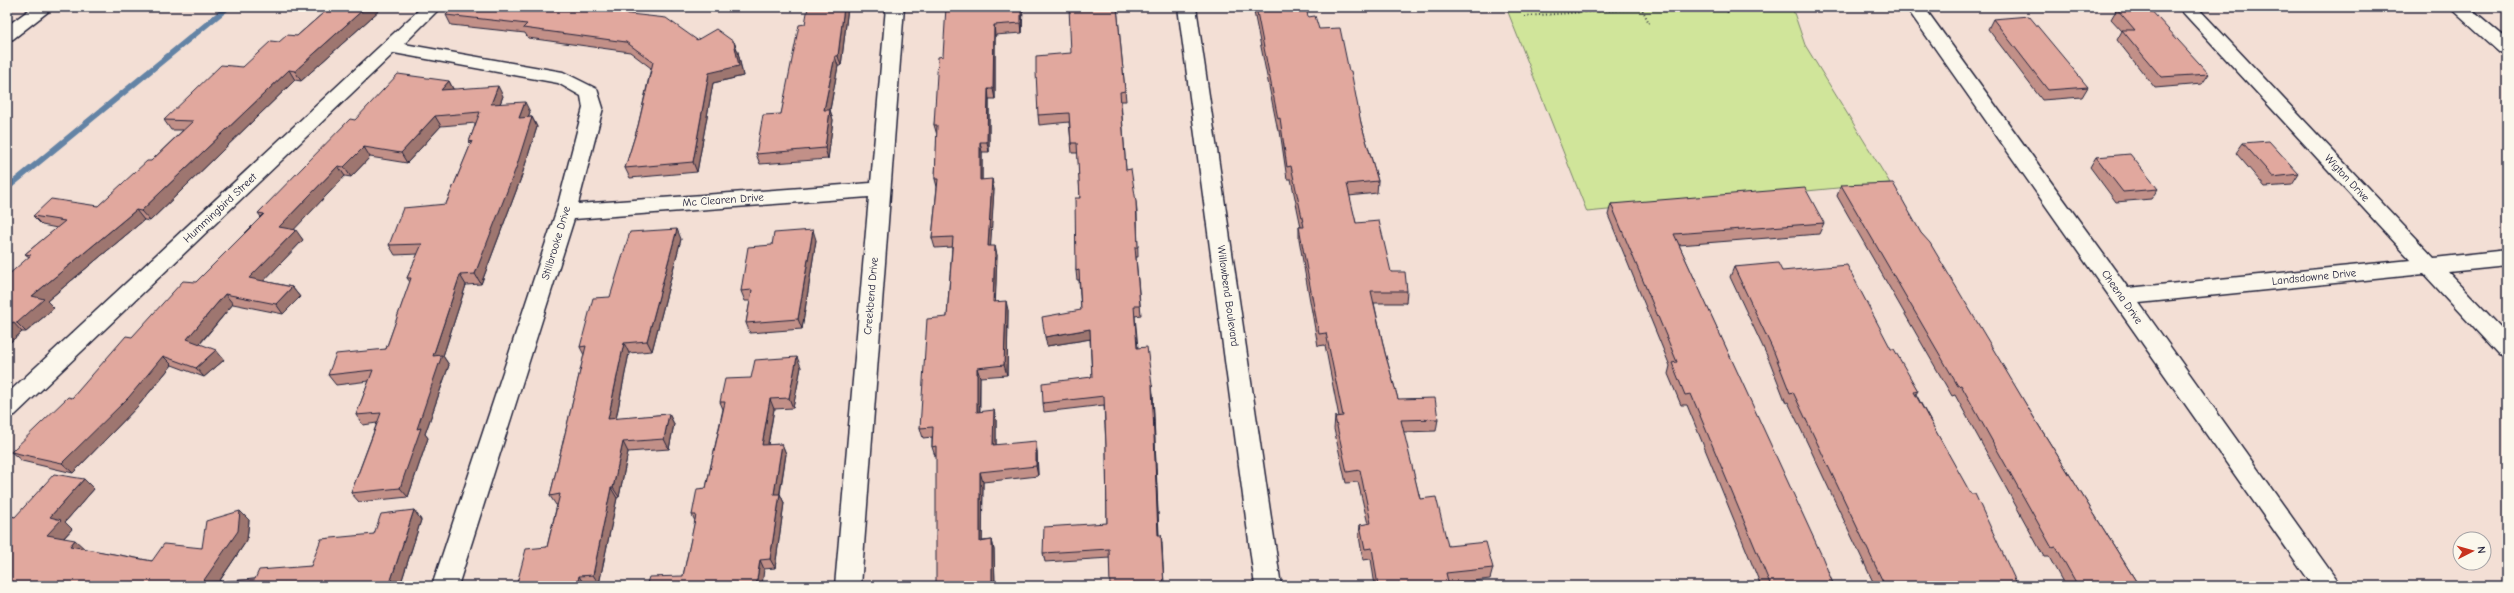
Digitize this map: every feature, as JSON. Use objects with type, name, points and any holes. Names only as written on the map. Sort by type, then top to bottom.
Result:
[{"type":"street","points":[[7,35],[45,7]]},
{"type":"street","name":"Hummingbird Street","points":[[7,408],[432,7]]},
{"type":"street","name":"Creekbend Drive","points":[[848,586],[879,188],[895,7]]},
{"type":"street","name":"Willowbend Boulevard","points":[[1187,7],[1268,586]]},
{"type":"street","name":"Cheena Drive","points":[[1916,7],[2328,586]]},
{"type":"street","name":"Wigton Drive","points":[[2187,7],[2507,349]]},
{"type":"street","points":[[2458,7],[2507,49]]},
{"type":"street","name":"Stillbrooke Drive","points":[[391,47],[563,78],[590,93],[593,108],[566,212],[445,586]]},
{"type":"street","name":"Mc Clearen Drive","points":[[566,212],[879,188]]},
{"type":"street","name":"Landsdowne Drive","points":[[2122,297],[2507,258]]},
{"type":"path","points":[[1525,16],[1661,7]]},
{"type":"path","points":[[1714,7],[1726,7],[1729,12],[1726,12]]},
{"type":"path","points":[[1641,8],[1650,25]]},
{"type":"green space","points":[[1506,7],[1792,7],[1805,45],[1890,183],[1587,212]]},
{"type":"building","points":[[330,7],[366,7],[295,71],[289,70],[141,211],[136,210],[32,296],[44,299],[17,323],[13,322],[7,327],[7,276],[31,255],[25,254],[65,221],[33,216],[51,199],[98,206],[147,161],[151,161],[193,121],[164,120],[221,65],[243,67],[271,41],[279,42],[287,35],[297,36]]},
{"type":"building","points":[[453,7],[626,7],[621,13],[666,18],[697,40],[716,29],[734,42],[739,66],[709,73],[693,162],[625,168],[638,126],[653,62],[626,42],[523,28],[527,24],[446,15]]},
{"type":"building","points":[[808,7],[844,7],[838,56],[835,56],[824,110],[830,110],[825,148],[756,154],[763,115],[781,114],[799,25],[805,24]]},
{"type":"building","points":[[946,7],[1021,7],[1021,23],[994,25],[993,89],[988,89],[987,142],[980,142],[980,180],[992,179],[988,246],[995,246],[993,302],[1006,301],[1004,365],[977,368],[977,412],[994,410],[993,445],[1036,441],[1036,466],[980,472],[980,542],[992,540],[992,586],[936,586],[936,446],[932,447],[933,427],[920,428],[927,319],[947,317],[953,237],[932,238],[938,179],[935,179],[937,125],[934,125],[938,57],[943,56]]},
{"type":"building","points":[[1069,7],[1117,7],[1125,91],[1120,92],[1126,170],[1131,169],[1136,202],[1138,247],[1135,247],[1140,306],[1134,306],[1137,348],[1147,347],[1152,385],[1158,535],[1161,535],[1164,586],[1110,586],[1109,549],[1043,553],[1044,527],[1107,523],[1104,396],[1043,403],[1042,383],[1092,377],[1090,329],[1045,337],[1042,317],[1081,310],[1079,270],[1076,271],[1075,198],[1080,198],[1077,143],[1071,143],[1069,113],[1038,115],[1036,72],[1036,56],[1071,53]]},
{"type":"building","points":[[1256,7],[1306,7],[1308,17],[1315,16],[1319,29],[1340,28],[1349,71],[1351,71],[1361,123],[1378,181],[1347,184],[1356,223],[1379,221],[1391,272],[1405,272],[1407,291],[1371,291],[1385,353],[1398,399],[1435,398],[1438,419],[1401,420],[1420,499],[1436,497],[1448,546],[1486,542],[1493,568],[1446,573],[1449,586],[1378,586],[1372,548],[1365,549],[1360,525],[1371,523],[1360,470],[1347,472],[1335,417],[1343,416],[1326,333],[1319,334],[1299,227],[1304,227],[1291,166],[1287,167],[1280,118],[1278,119]]},
{"type":"building","points":[[2148,7],[2209,74],[2161,77],[2122,30],[2135,30],[2117,9]]},
{"type":"building","points":[[2029,16],[2088,87],[2048,90],[1993,19]]},
{"type":"building","points":[[398,74],[449,81],[441,90],[498,86],[491,104],[525,102],[519,118],[532,117],[516,168],[475,274],[460,275],[433,356],[442,355],[417,429],[421,428],[400,488],[351,493],[381,413],[356,415],[373,370],[328,375],[336,354],[386,349],[411,278],[407,278],[422,244],[389,245],[403,208],[446,204],[472,141],[469,142],[480,112],[435,116],[401,153],[364,147],[344,167],[338,166],[279,227],[296,230],[249,278],[292,287],[276,304],[225,294],[187,339],[216,350],[196,368],[163,356],[129,397],[62,463],[11,452],[68,397],[72,398],[126,336],[132,337],[183,281],[196,282],[264,214],[258,213],[350,119],[355,120]]},
{"type":"building","points":[[2269,141],[2299,174],[2273,177],[2243,143]]},
{"type":"building","points":[[2130,154],[2158,189],[2123,192],[2096,157]]},
{"type":"building","points":[[1893,183],[1921,233],[1930,243],[2036,421],[2139,586],[2078,586],[2056,547],[2052,548],[1961,385],[1958,386],[1841,185]]},
{"type":"building","points":[[1805,188],[1824,223],[1674,234],[1821,554],[1834,586],[1771,586],[1691,394],[1685,395],[1672,363],[1677,362],[1611,204]]},
{"type":"building","points":[[677,229],[647,341],[624,343],[608,419],[669,414],[664,439],[623,442],[613,488],[611,488],[593,575],[579,576],[577,586],[523,586],[524,582],[517,583],[526,549],[547,547],[560,494],[550,496],[586,346],[580,347],[593,298],[610,297],[630,232]]},
{"type":"building","points":[[813,230],[798,319],[746,323],[752,290],[741,291],[748,247],[772,245],[774,233]]},
{"type":"building","points":[[1778,263],[1782,271],[1847,265],[1891,349],[1894,349],[1918,391],[1914,392],[1971,494],[1975,494],[2018,586],[1885,586],[1793,392],[1790,393],[1774,352],[1734,267]]},
{"type":"building","points":[[797,357],[789,398],[770,399],[762,445],[782,444],[774,494],[780,494],[770,559],[760,560],[756,586],[646,586],[649,577],[683,576],[696,515],[692,515],[697,489],[706,488],[725,402],[720,402],[725,379],[751,378],[755,360]]},
{"type":"building","points":[[54,474],[84,479],[50,517],[61,520],[47,535],[75,540],[70,546],[152,561],[164,544],[202,548],[206,521],[240,511],[238,531],[202,583],[255,579],[259,570],[311,566],[321,539],[374,534],[381,514],[414,510],[389,586],[16,586],[7,584],[7,515],[15,517]]},
{"type":"waterway","points":[[7,188],[228,7]]}]
